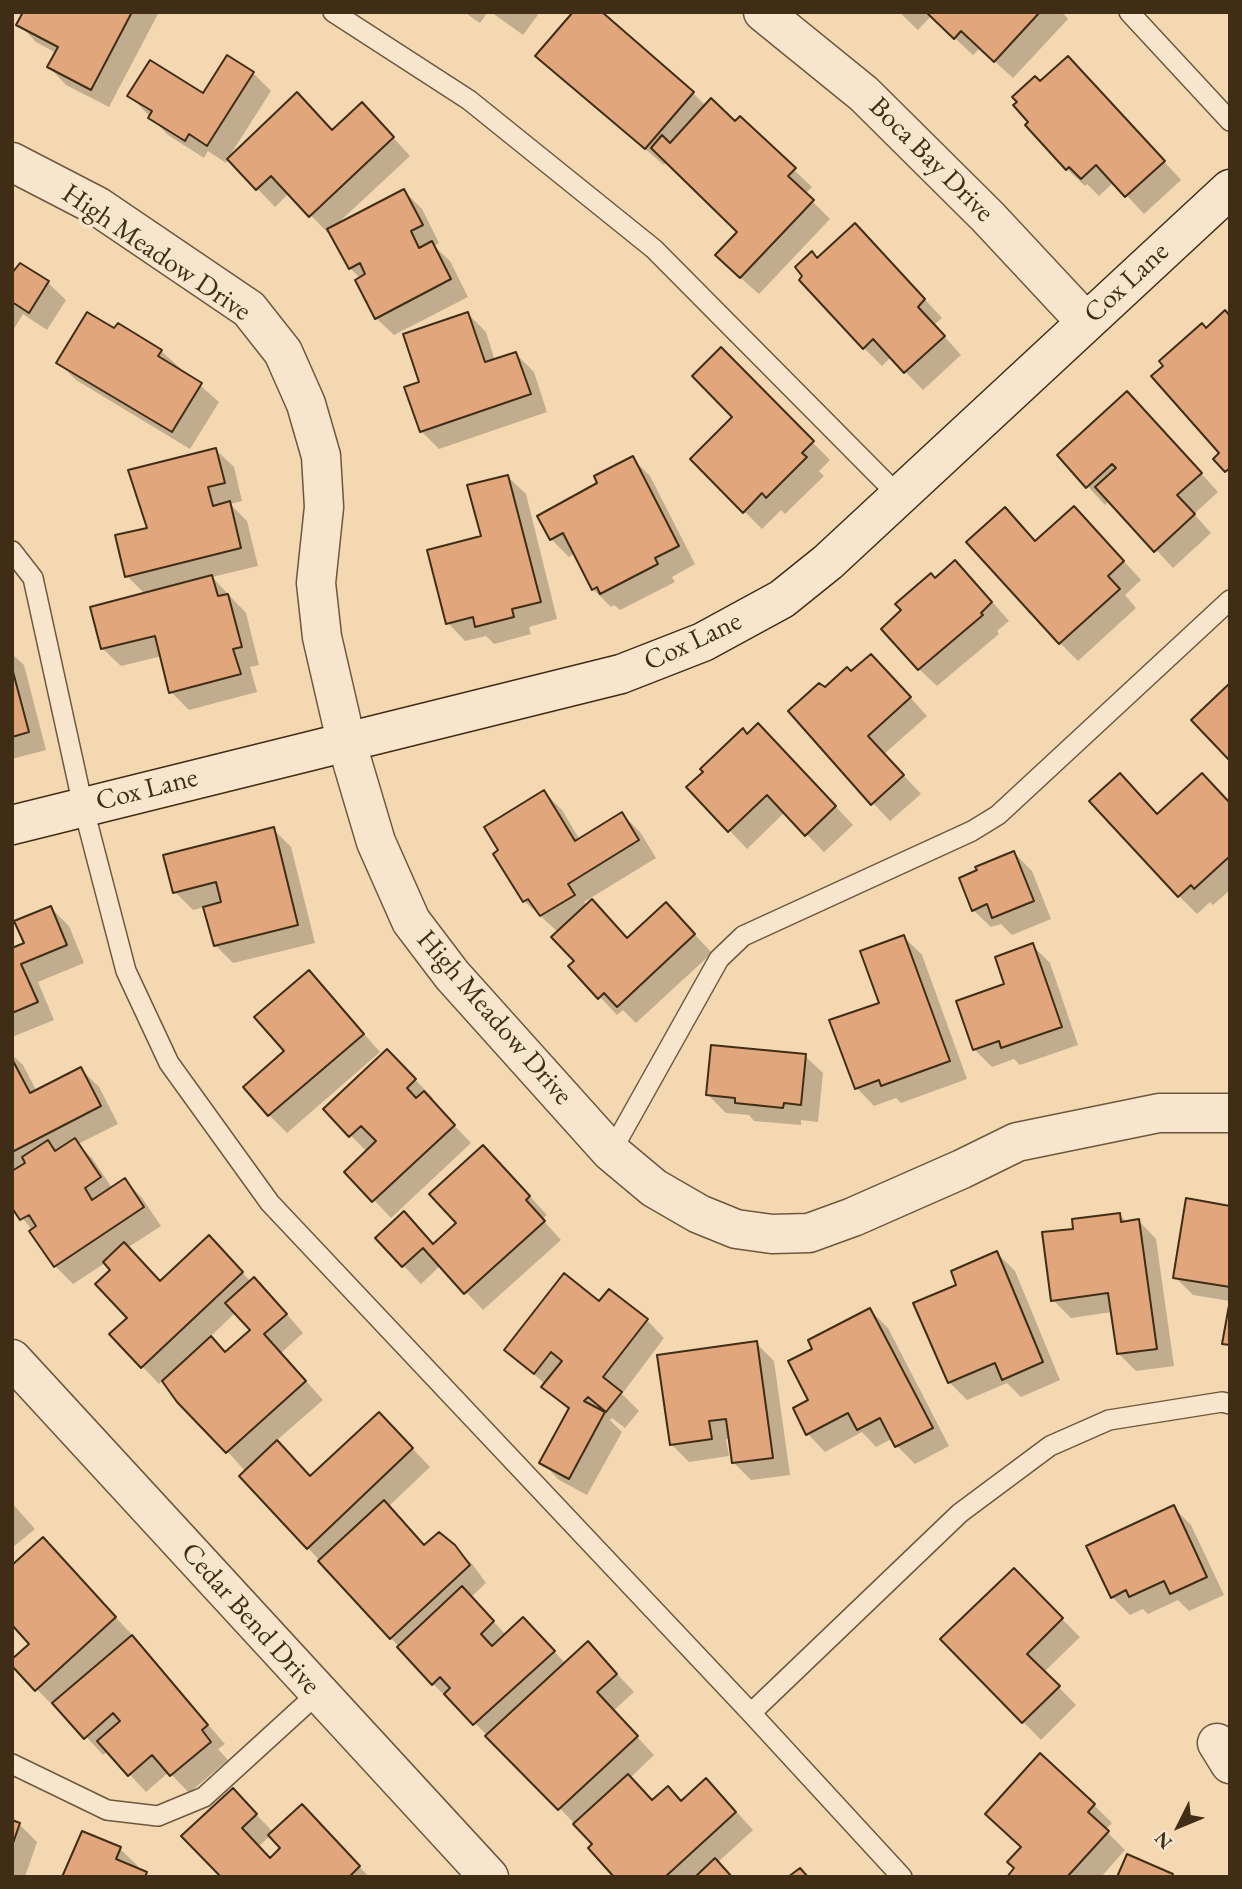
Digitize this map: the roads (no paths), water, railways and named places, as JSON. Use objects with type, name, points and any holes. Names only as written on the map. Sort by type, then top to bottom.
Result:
[{"type":"street","name":"Boca Bay Drive","points":[[763,12],[864,94],[988,217],[1086,322]]},
{"type":"street","name":"High Meadow Drive","points":[[12,163],[97,206],[249,309],[283,352],[306,404],[321,456],[324,507],[316,583],[322,637],[346,740],[376,842],[411,921],[452,975],[611,1152],[654,1188],[699,1214],[736,1228],[772,1234],[809,1233],[853,1217],[1017,1142],[1158,1113],[1230,1113]]},
{"type":"street","name":"Cox Lane","points":[[12,825],[346,740],[621,674],[704,642],[782,599],[828,562],[1230,189]]},
{"type":"street","name":"Cedar Bend Drive","points":[[12,1359],[489,1877]]},
{"type":"lane","points":[[332,12],[469,100],[654,249],[899,496]]},
{"type":"lane","points":[[1129,12],[1230,121]]},
{"type":"lane","points":[[12,551],[33,578],[83,806],[126,971],[169,1063],[270,1203],[902,1877]]},
{"type":"lane","points":[[611,1152],[719,959],[743,936],[972,831],[998,815],[1230,600]]},
{"type":"lane","points":[[751,1713],[960,1513],[1050,1446],[1109,1420],[1222,1402],[1230,1404]]},
{"type":"lane","points":[[12,1764],[107,1811],[158,1816],[204,1797],[318,1693]]}]
